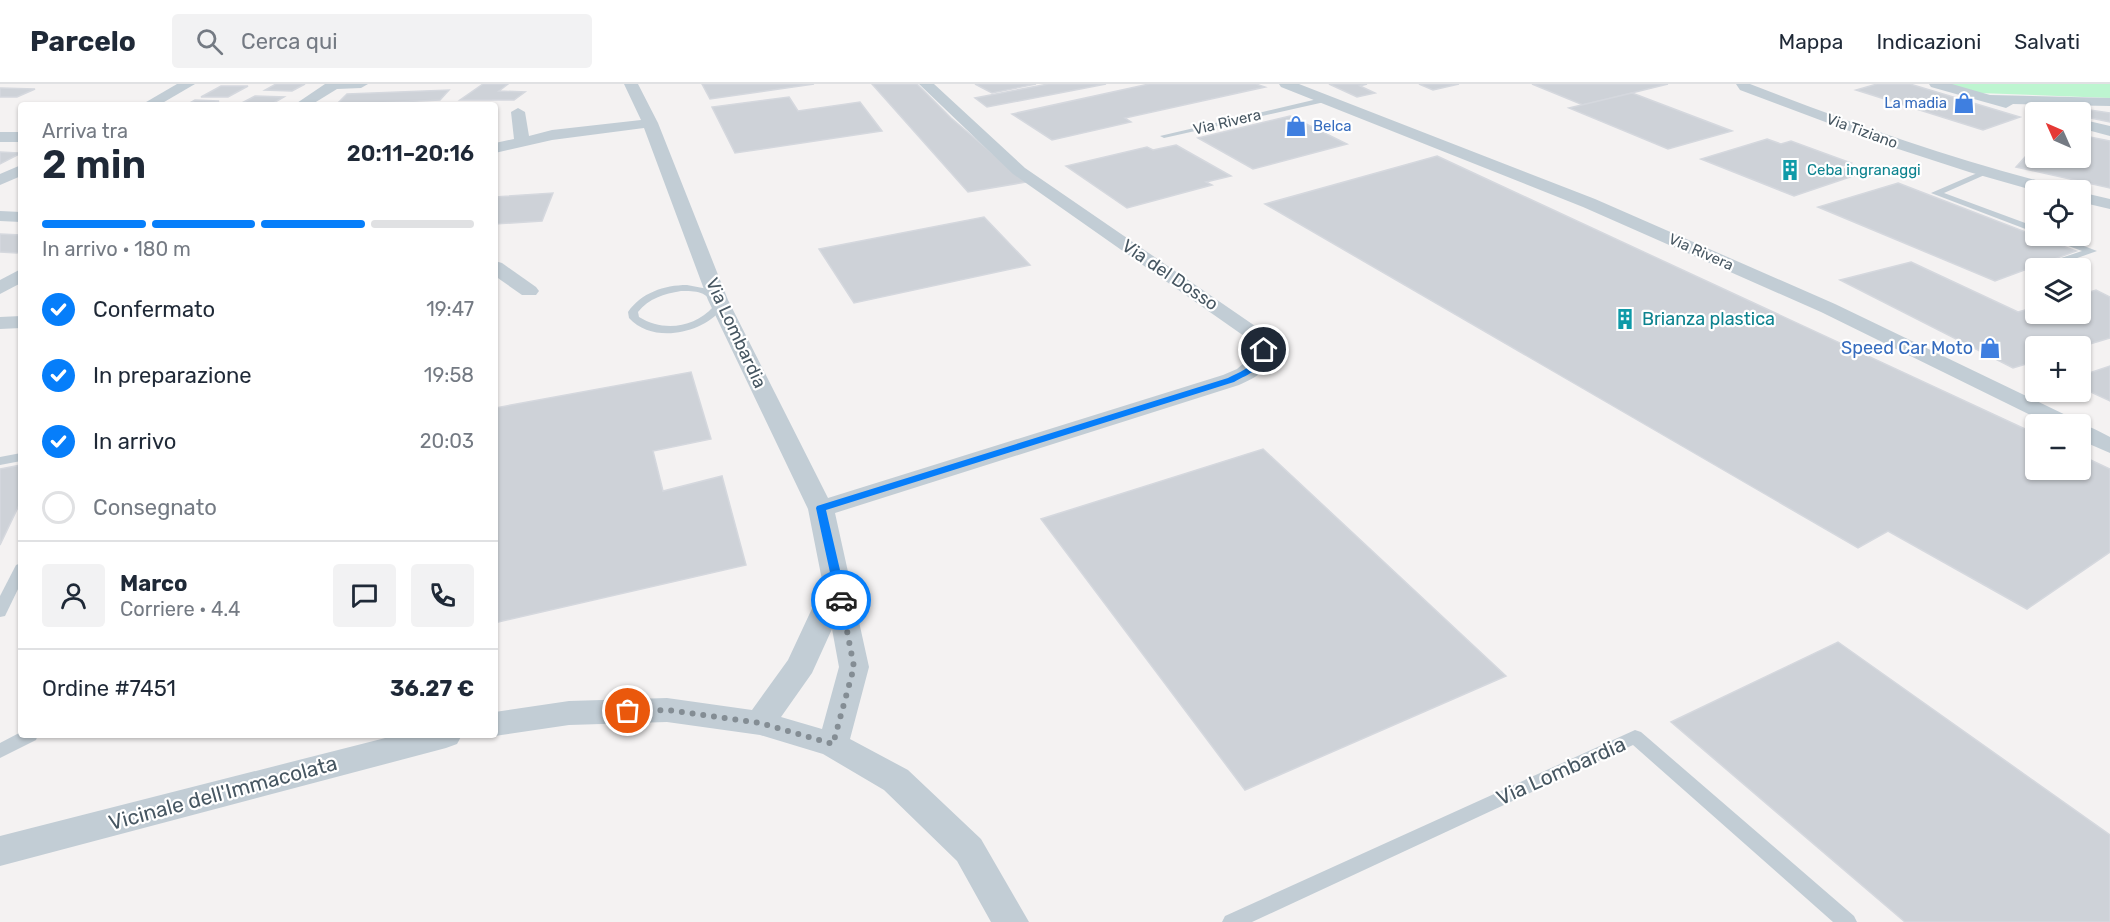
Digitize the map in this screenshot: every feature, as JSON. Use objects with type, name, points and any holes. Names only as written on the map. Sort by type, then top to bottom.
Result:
[{"type":"street","points":[[154,102],[189,84]]},
{"type":"street","points":[[306,102],[334,85],[361,84]]},
{"type":"street","name":"Via Lombardia","points":[[631,84],[650,123],[718,300],[821,508],[854,667],[833,744]]},
{"type":"street","name":"Via del Dosso","points":[[821,508],[1231,380],[1245,374],[1263,358],[1264,350],[1251,332],[1019,171],[926,84]]},
{"type":"street","name":"Via Rivera","points":[[1286,84],[1589,203],[1828,308],[2045,414]]},
{"type":"street","name":"Via Tiziano","points":[[1743,84],[1745,87],[1851,128],[1985,173],[2025,183]]},
{"type":"street","points":[[1936,84],[2025,108]]},
{"type":"street","points":[[1990,99],[2110,102]]},
{"type":"street","points":[[518,112],[522,140]]},
{"type":"street","points":[[498,147],[552,135],[632,128],[650,123]]},
{"type":"street","points":[[2091,126],[2110,131]]},
{"type":"street","points":[[0,137],[18,138]]},
{"type":"street","points":[[0,180],[18,171]]},
{"type":"street","points":[[2091,200],[2110,204]]},
{"type":"street","points":[[0,216],[18,217]]},
{"type":"street","points":[[498,269],[529,291]]},
{"type":"street","points":[[0,288],[18,277]]},
{"type":"street","points":[[0,323],[18,322]]},
{"type":"street","points":[[2091,437],[2110,446]]},
{"type":"street","points":[[760,723],[801,664],[838,582]]},
{"type":"street","points":[[498,724],[569,713],[668,710],[760,723],[833,744],[896,780],[969,850],[1011,922]]},
{"type":"street","name":"Vicinale dell'Immacolata","points":[[0,851],[434,738]]},
{"type":"lane","name":"Via Rivera","points":[[1164,136],[1326,99]]},
{"type":"lane","points":[[1985,173],[1936,193],[2025,226]]},
{"type":"lane","points":[[2071,258],[2092,251],[2078,246]]},
{"type":"lane","points":[[694,288],[713,294],[718,300],[718,307],[714,314],[685,327],[650,328],[634,318],[633,312],[637,305],[645,299],[668,290],[694,288]]},
{"type":"lane","points":[[0,461],[18,458]]},
{"type":"lane","points":[[0,612],[18,574]]},
{"type":"lane","name":"Via Lombardia","points":[[1232,922],[1635,737],[1847,922]]},
{"type":"lane","points":[[0,751],[24,738]]},
{"type":"green space","points":[[1946,84],[2110,84],[2110,98],[1980,93]]},
{"type":"building","points":[[276,84],[305,84],[292,91],[265,90]]},
{"type":"building","points":[[483,84],[508,84],[499,91],[525,92],[514,100],[460,100]]},
{"type":"building","points":[[702,84],[814,84],[710,99]]},
{"type":"building","points":[[872,84],[917,84],[951,118],[1026,182],[968,192]]},
{"type":"building","points":[[975,84],[1036,84],[992,93]]},
{"type":"building","points":[[1048,84],[1106,84],[987,107],[975,98]]},
{"type":"building","points":[[1149,84],[1256,84],[1265,87],[1125,118],[1131,122],[1052,140],[1012,114]]},
{"type":"building","points":[[1329,84],[1367,84],[1360,86],[1375,93],[1357,97]]},
{"type":"building","points":[[1419,84],[1459,84],[1433,90]]},
{"type":"building","points":[[1532,84],[1668,84],[1583,105]]},
{"type":"building","points":[[1877,84],[1910,84],[2020,117],[1983,130],[1856,90]]},
{"type":"building","points":[[221,86],[248,86],[228,97],[201,97]]},
{"type":"building","points":[[0,88],[35,89],[17,97],[0,97]]},
{"type":"building","points":[[449,90],[440,100],[339,102],[347,94]]},
{"type":"building","points":[[1632,93],[1732,131],[1668,149],[1569,108]]},
{"type":"building","points":[[255,96],[284,97],[275,102],[244,102]]},
{"type":"building","points":[[789,97],[798,111],[860,102],[882,131],[735,153],[712,107]]},
{"type":"building","points":[[195,100],[219,101],[217,102],[191,102]]},
{"type":"building","points":[[2091,110],[2110,113],[2110,122],[2091,118]]},
{"type":"building","points":[[1290,116],[1347,144],[1253,169],[1198,138]]},
{"type":"building","points":[[2091,137],[2110,141],[2110,188],[2091,184],[2091,180],[2074,180],[2016,167],[2025,157],[2025,168],[2091,168]]},
{"type":"building","name":"Ceba ingranaggi","points":[[1767,139],[1781,144],[1791,141],[1851,163],[1839,167],[1859,174],[1794,196],[1701,159]]},
{"type":"building","points":[[1176,145],[1231,176],[1206,182],[1212,185],[1127,208],[1066,166],[1147,147],[1153,150]]},
{"type":"building","points":[[0,152],[18,153],[18,155],[0,164]]},
{"type":"building","name":"Brianza plastica","points":[[1437,156],[2025,429],[2025,480],[2091,480],[2091,460],[2110,469],[2110,552],[2027,609],[1888,531],[1858,548],[1265,204]]},
{"type":"building","points":[[1898,183],[2025,232],[2025,246],[2063,246],[2076,251],[2057,258],[2025,258],[2025,270],[1995,281],[1818,207]]},
{"type":"building","points":[[553,193],[542,221],[498,224],[498,197]]},
{"type":"building","points":[[984,217],[1030,265],[854,303],[819,249]]},
{"type":"building","points":[[0,234],[18,235],[18,252],[0,252]]},
{"type":"building","points":[[1911,262],[2018,312],[2025,310],[2025,324],[2091,324],[2091,292],[2096,290],[2110,297],[2110,338],[2091,344],[2091,336],[2025,336],[2025,364],[2013,368],[1840,280]]},
{"type":"building","points":[[2110,366],[2110,401],[2091,392],[2091,372]]},
{"type":"building","points":[[691,372],[711,439],[653,451],[663,491],[722,476],[746,565],[498,622],[498,407]]},
{"type":"building","points":[[1263,449],[1506,676],[1245,790],[1041,519]]},
{"type":"building","points":[[18,466],[18,507],[0,545],[0,469]]},
{"type":"building","points":[[1838,642],[2110,835],[2110,922],[1905,922],[1671,722]]},
{"type":"way so far","points":[[628,711],[668,710],[760,723],[833,744],[854,667],[841,600]]},
{"type":"place","name":"La madia","points":[[1964,103]]},
{"type":"place","name":"Belca","points":[[1296,126]]},
{"type":"place","name":"Ceba ingranaggi","points":[[1790,170]]},
{"type":"place","name":"Brianza plastica","points":[[1625,319]]},
{"type":"place","name":"Speed Car Moto","points":[[1990,348]]},
{"type":"route","points":[[841,600],[821,508],[1231,380],[1256,366],[1263,358],[1264,350]]}]
